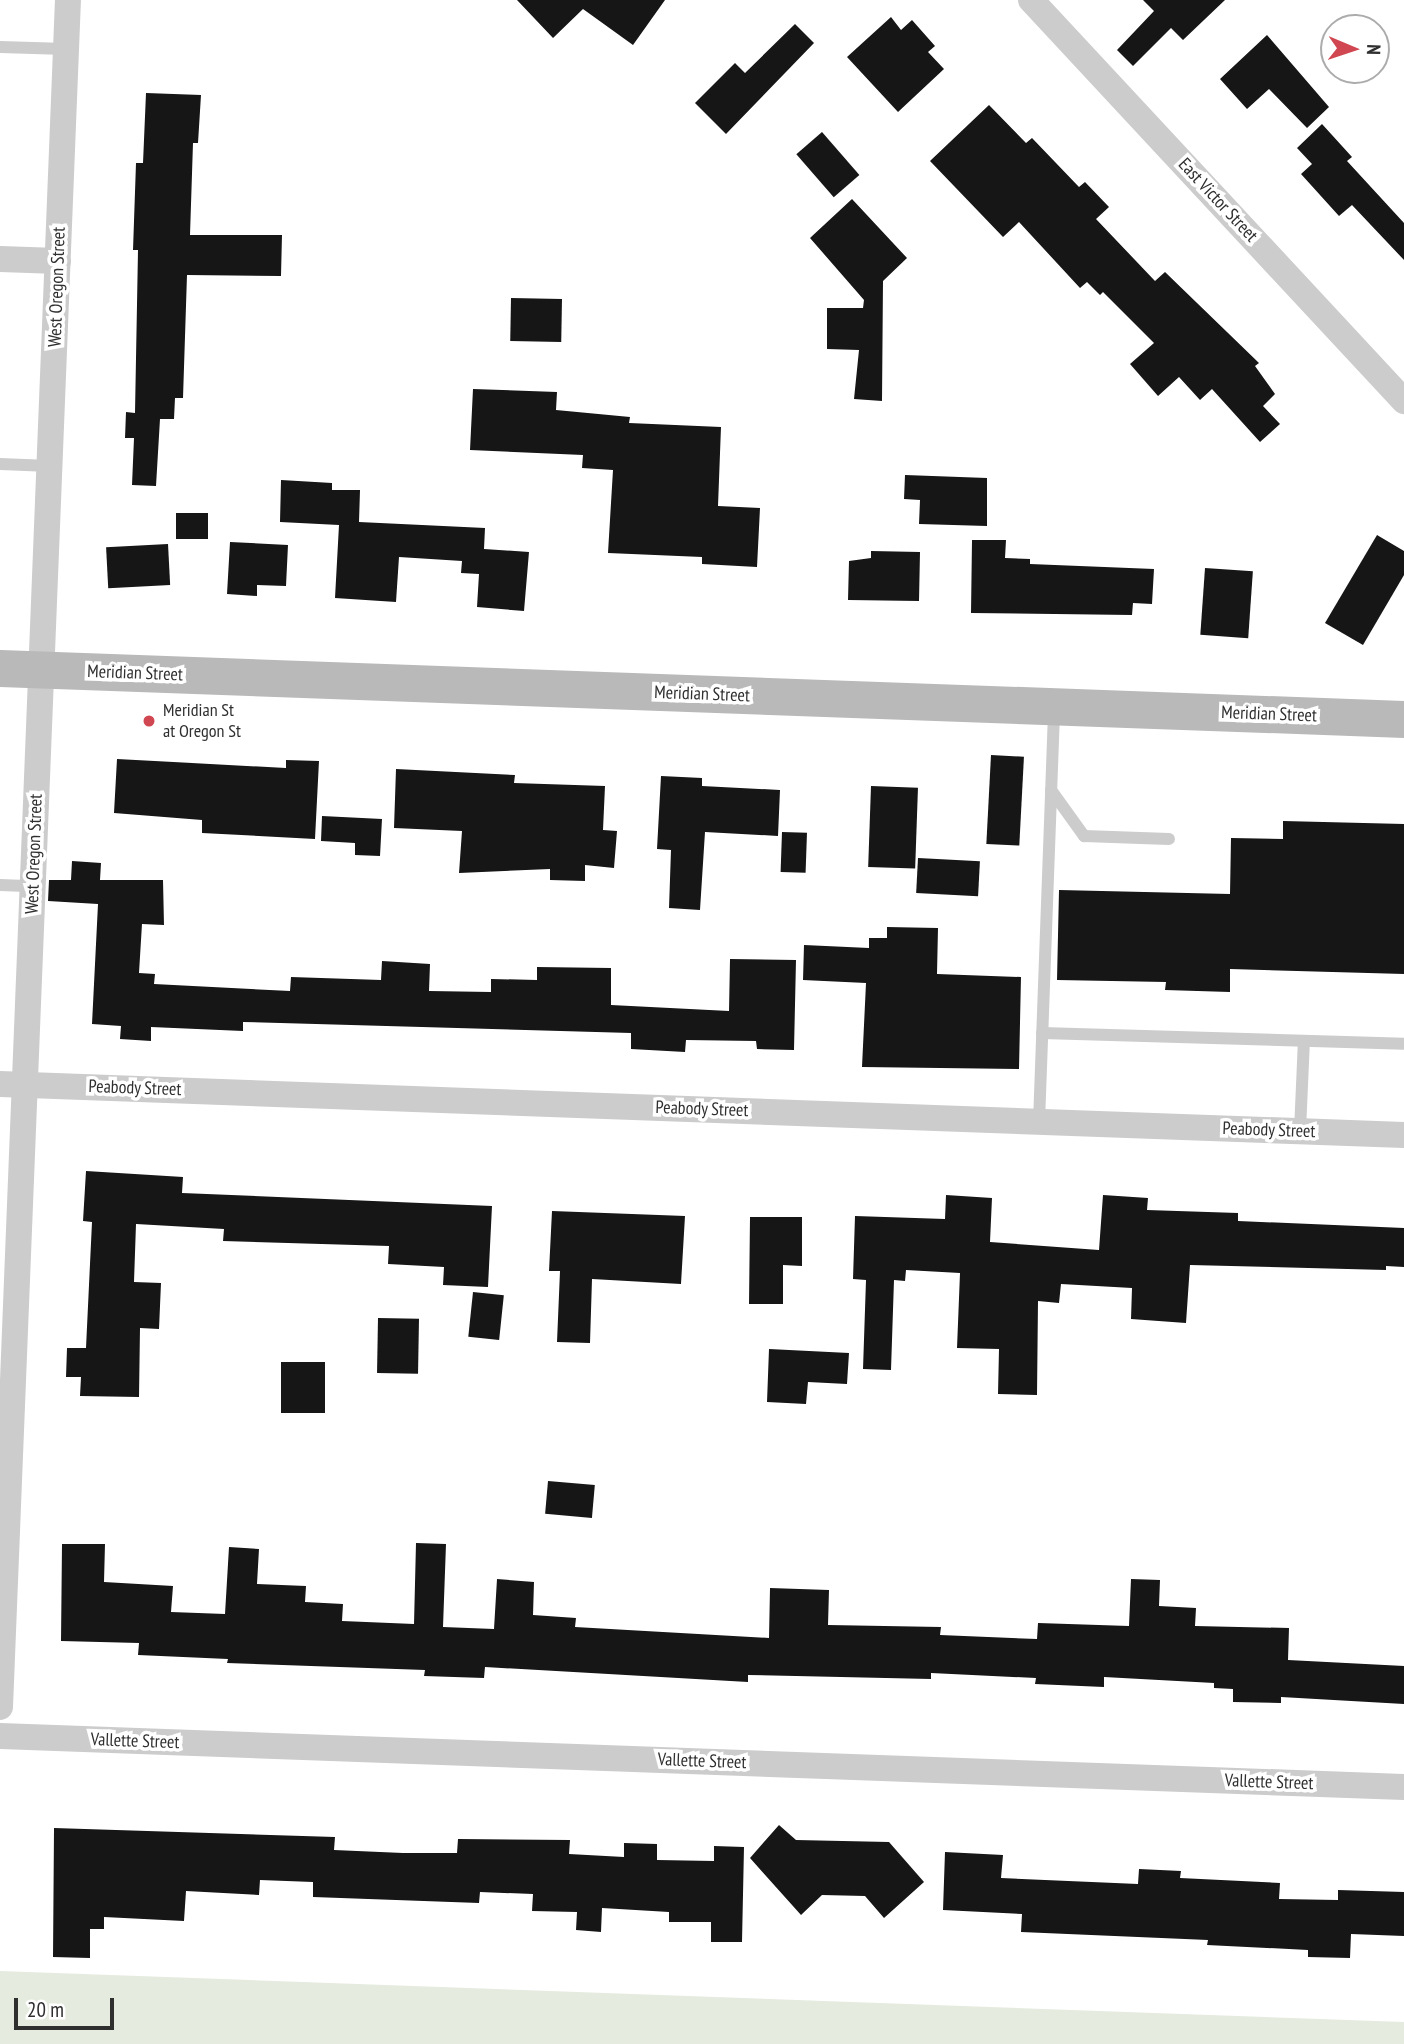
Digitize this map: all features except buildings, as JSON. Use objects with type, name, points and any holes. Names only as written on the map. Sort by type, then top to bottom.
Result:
[{"type":"main road","name":"Meridian Street","points":[[0,668],[1404,719]]},
{"type":"street","name":"West Oregon Street","points":[[0,1707],[12,1084],[33,886],[68,0]]},
{"type":"street","name":"East Victor Street","points":[[1031,0],[1404,401]]},
{"type":"street","points":[[0,259],[58,261]]},
{"type":"street","name":"Peabody Street","points":[[12,1084],[1404,1135]]},
{"type":"street","name":"Vallette Street","points":[[0,1736],[1404,1787]]},
{"type":"lane","points":[[0,47],[66,49]]},
{"type":"lane","points":[[0,464],[50,466]]},
{"type":"lane","points":[[1039,1122],[1054,706]]},
{"type":"lane","points":[[1051,790],[1084,836],[1170,839]]},
{"type":"lane","points":[[0,885],[33,886]]},
{"type":"lane","points":[[1042,1033],[1404,1044]]},
{"type":"lane","points":[[1300,1132],[1304,1041]]},
{"type":"shaded area","points":[[0,1971],[1404,2022],[1404,2044],[0,2044]]},
{"type":"place","name":"Meridian St at Oregon St","points":[[149,721]]}]
